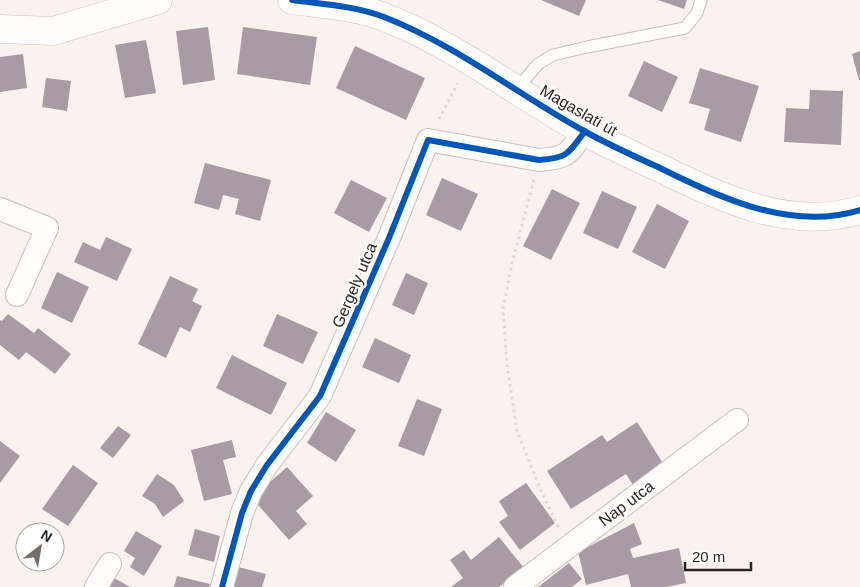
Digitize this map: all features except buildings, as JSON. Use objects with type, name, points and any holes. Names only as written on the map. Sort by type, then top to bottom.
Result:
[{"type":"street","points":[[0,29],[54,31],[158,0]]},
{"type":"street","name":"Magaslati út","points":[[292,0],[345,7],[383,16],[424,35],[470,61],[584,131],[687,182],[731,201],[775,213],[825,218],[860,210]]},
{"type":"street","points":[[428,140],[539,160],[557,159],[569,153],[584,131]]},
{"type":"street","name":"Gergely utca","points":[[222,587],[242,513],[251,491],[267,466],[320,396],[389,238],[428,140]]},
{"type":"street","points":[[0,209],[47,228],[17,295]]},
{"type":"street","name":"Nap utca","points":[[515,587],[737,420]]},
{"type":"street","points":[[96,587],[110,564]]},
{"type":"lane","points":[[516,90],[538,64],[553,55],[587,46],[685,28],[696,13],[701,0]]},
{"type":"path","points":[[428,140],[470,61]]},
{"type":"path","points":[[539,160],[512,263],[503,309],[506,355],[517,431],[568,547]]},
{"type":"cycle path","points":[[292,0],[362,10],[411,28],[436,41],[593,136],[733,201],[758,209],[809,217],[860,210]]},
{"type":"cycle path","points":[[222,587],[242,513],[251,491],[267,465],[320,396],[389,238],[428,140],[539,160],[562,156],[571,150],[585,131]]}]
